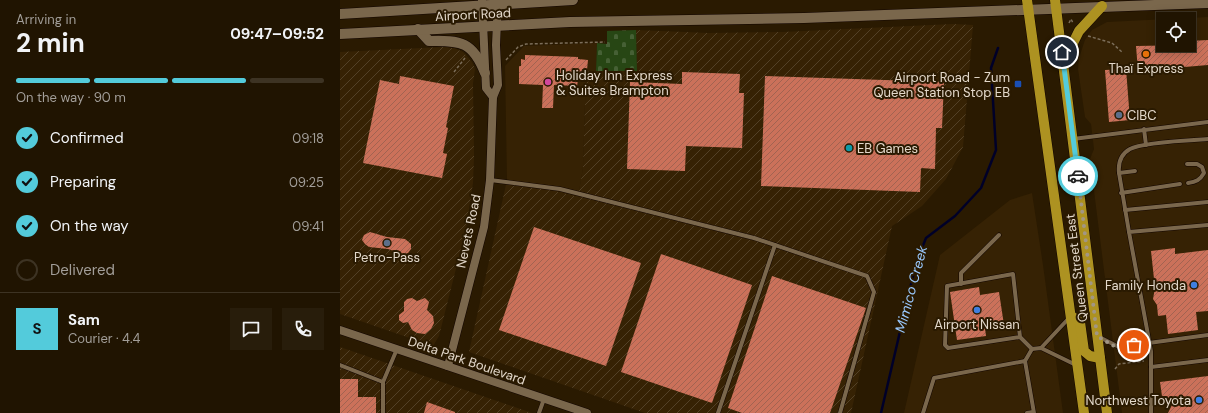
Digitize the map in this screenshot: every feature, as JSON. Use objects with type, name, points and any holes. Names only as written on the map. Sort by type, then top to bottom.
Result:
[{"type":"main road","points":[[429,8],[458,0]]},
{"type":"main road","name":"Airport Road","points":[[340,14],[429,8],[482,2],[573,0]]},
{"type":"main road","name":"Airport Road","points":[[340,34],[570,22],[804,18],[1055,4],[1102,6],[1208,3]]},
{"type":"main road","name":"Queen Street East","points":[[1055,4],[1107,413]]},
{"type":"main road","name":"Queen Street East","points":[[1028,5],[1084,413]]},
{"type":"main road","points":[[1063,63],[1079,31],[1102,6]]},
{"type":"main road","points":[[418,30],[429,41],[449,40],[467,46],[480,59],[486,73]]},
{"type":"main road","points":[[1071,316],[1080,322],[1084,351],[1090,356],[1100,358]]},
{"type":"street","name":"Nevets Road","points":[[482,2],[486,88],[493,97]]},
{"type":"street","name":"Nevets Road","points":[[448,366],[484,226],[490,180],[493,97],[498,85],[498,2]]},
{"type":"street","name":"Delta Park Boulevard","points":[[340,330],[587,413]]},
{"type":"lane","points":[[1073,139],[1208,122]]},
{"type":"lane","points":[[1144,129],[1146,145]]},
{"type":"lane","points":[[1151,413],[1150,344],[1118,165],[1122,156],[1131,149],[1146,145],[1208,138]]},
{"type":"lane","points":[[1187,164],[1197,164],[1202,167],[1204,173],[1202,178],[1196,182],[1188,183]]},
{"type":"lane","points":[[1119,173],[1135,171]]},
{"type":"lane","points":[[490,180],[560,189],[746,236],[867,276],[874,292],[840,413]]},
{"type":"lane","points":[[1122,193],[1180,184]]},
{"type":"lane","points":[[1125,210],[1208,202]]},
{"type":"lane","points":[[1129,232],[1208,225]]},
{"type":"lane","points":[[961,284],[961,273],[999,236]]},
{"type":"lane","points":[[718,413],[775,245]]},
{"type":"lane","points":[[1020,337],[948,348],[944,345],[947,286],[1013,274],[1020,337],[1032,349]]},
{"type":"lane","points":[[1041,348],[1071,316]]},
{"type":"lane","points":[[1097,336],[1114,346],[1119,347],[1208,335]]},
{"type":"lane","points":[[1032,349],[1041,348],[1078,366]]},
{"type":"lane","points":[[383,413],[383,382],[397,349]]},
{"type":"lane","points":[[1027,413],[1034,412],[1025,361],[1032,349]]},
{"type":"lane","points":[[1151,367],[1208,360]]},
{"type":"lane","points":[[923,413],[934,378],[1025,361]]},
{"type":"lane","points":[[340,365],[383,382]]},
{"type":"lane","points":[[539,413],[544,399]]},
{"type":"path","points":[[1085,35],[1112,43],[1122,52]]},
{"type":"path","points":[[503,62],[518,47],[526,44],[605,42]]},
{"type":"path","points":[[454,72],[468,55]]},
{"type":"path","points":[[1115,369],[1118,364],[1144,361]]},
{"type":"shaded area","points":[[1208,17],[1208,413],[1122,413],[1090,159],[1094,149],[1091,124],[1085,117],[1078,69],[1079,58],[1085,40],[1092,30],[1107,22],[1156,19],[1156,52],[1196,52],[1196,18]]},
{"type":"shaded area","points":[[953,24],[973,25],[963,147],[946,179],[922,206],[892,226],[851,413],[645,413],[469,352],[507,180],[578,197],[583,168],[586,71],[637,71],[636,30],[708,33],[783,32]]},
{"type":"shaded area","points":[[597,43],[596,71],[586,71],[583,168],[578,198],[507,180],[505,66],[524,46]]},
{"type":"shaded area","points":[[443,47],[454,48],[463,52],[472,62],[475,69],[473,83],[474,156],[473,183],[466,229],[439,336],[433,346],[340,314],[340,52]]},
{"type":"shaded area","points":[[1032,193],[1063,413],[904,413],[940,255],[1010,200]]},
{"type":"shaded area","points":[[340,347],[532,413],[340,413]]},
{"type":"green space","points":[[636,30],[637,71],[596,71],[597,43],[607,44],[607,31]]},
{"type":"building","points":[[1208,40],[1208,65],[1138,71],[1136,46],[1156,46],[1156,52],[1196,52],[1196,41]]},
{"type":"building","name":"Holiday Inn Express & Suites Brampton","points":[[525,55],[578,57],[578,59],[588,60],[587,70],[582,69],[581,80],[578,80],[577,86],[554,85],[553,108],[542,108],[543,85],[519,84],[519,66],[521,66],[521,59],[525,60]]},
{"type":"building","points":[[1126,69],[1130,120],[1109,122],[1105,70]]},
{"type":"building","points":[[682,72],[740,74],[739,93],[744,93],[742,148],[686,146],[685,171],[627,169],[630,82],[682,84]]},
{"type":"building","points":[[400,76],[454,86],[446,127],[448,128],[443,153],[447,154],[442,178],[363,163],[380,80],[399,84]]},
{"type":"building","name":"EB Games","points":[[765,76],[944,82],[942,128],[936,128],[935,169],[921,168],[920,192],[761,186]]},
{"type":"building","points":[[534,227],[641,263],[606,366],[499,330]]},
{"type":"building","points":[[370,232],[387,237],[405,239],[411,244],[411,249],[408,253],[403,254],[388,249],[369,247],[362,240],[364,235]]},
{"type":"building","points":[[1175,248],[1175,254],[1208,250],[1208,311],[1196,312],[1198,330],[1168,334],[1166,315],[1158,316],[1157,305],[1153,299],[1155,288],[1151,251]]},
{"type":"building","points":[[661,254],[752,285],[712,403],[621,372]]},
{"type":"building","points":[[772,276],[866,308],[830,413],[742,413],[728,408]]},
{"type":"building","name":"Airport Nissan","points":[[979,287],[980,295],[999,292],[1004,325],[985,328],[986,336],[957,340],[950,292]]},
{"type":"building","points":[[412,298],[417,301],[425,298],[429,302],[427,310],[433,316],[434,323],[431,329],[425,334],[417,333],[412,330],[408,322],[403,323],[399,320],[399,315],[404,311],[404,302],[407,299]]},
{"type":"building","points":[[1208,376],[1208,413],[1168,413],[1172,405],[1166,401],[1165,396],[1162,396],[1160,382]]},
{"type":"building","points":[[340,379],[358,379],[358,397],[376,397],[376,413],[340,413]]},
{"type":"building","points":[[427,402],[455,412],[455,413],[424,413]]},
{"type":"waterway","name":"Mimico Creek","points":[[881,413],[916,263],[926,238],[955,216],[981,188],[996,150],[991,68],[998,48]]},
{"type":"way so far","points":[[1078,176],[1097,336],[1114,346],[1119,347],[1134,345]]},
{"type":"place","name":"Thaï Express","points":[[1146,54]]},
{"type":"place","name":"Holiday Inn Express & Suites Brampton","points":[[548,82]]},
{"type":"place","name":"Airport Road - Zum Queen Station Stop EB","points":[[1018,84]]},
{"type":"place","name":"CIBC","points":[[1119,115]]},
{"type":"place","name":"EB Games","points":[[849,148]]},
{"type":"place","name":"Petro-Pass","points":[[387,243]]},
{"type":"place","name":"Family Honda","points":[[1194,285]]},
{"type":"place","name":"Airport Nissan","points":[[977,310]]},
{"type":"place","name":"Northwest Toyota","points":[[1199,400]]},
{"type":"route","points":[[1062,52],[1078,176]]}]
